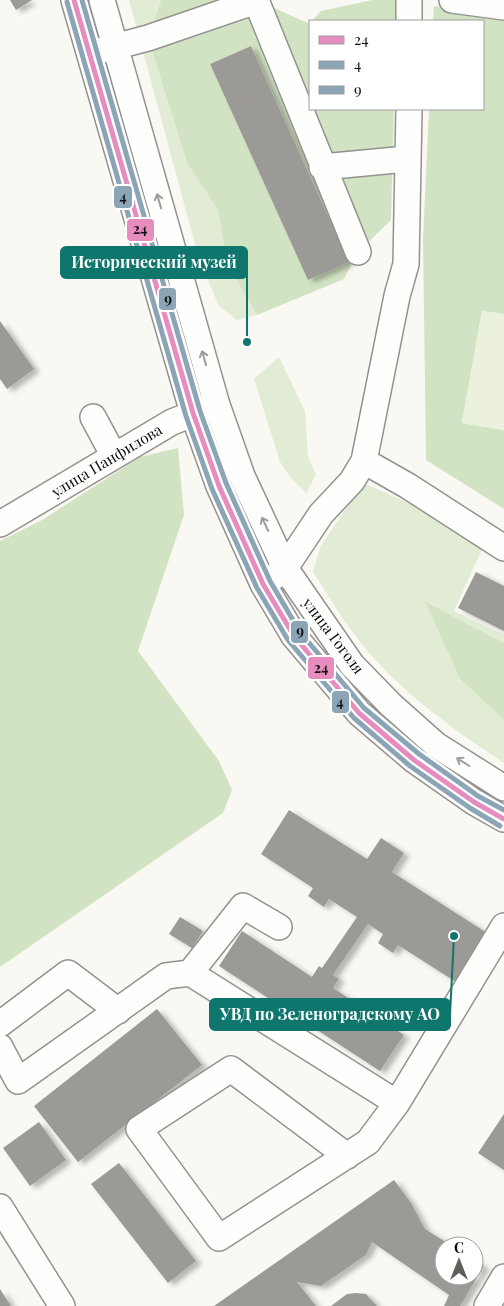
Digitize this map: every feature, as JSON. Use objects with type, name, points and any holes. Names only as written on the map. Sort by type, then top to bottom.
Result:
[{"type":"street","name":"улица Гоголя","points":[[74,0],[91,53],[193,413],[219,486],[263,584],[294,636],[359,713],[414,760],[474,802],[504,819]]},
{"type":"street","name":"улица Гоголя","points":[[102,0],[218,404],[242,476],[286,568],[352,665],[391,705],[436,745],[504,788]]},
{"type":"street","points":[[91,53],[148,38],[256,0],[358,252]]},
{"type":"street","points":[[409,0],[409,20]]},
{"type":"street","points":[[452,0],[504,7]]},
{"type":"street","points":[[263,584],[286,568],[321,514],[352,481],[364,461],[397,296],[406,264],[409,110]]},
{"type":"street","points":[[322,167],[407,159]]},
{"type":"street","name":"улица Панфилова","points":[[0,524],[172,422],[218,404]]},
{"type":"street","points":[[93,417],[114,456]]},
{"type":"street","points":[[364,461],[408,486],[504,548]]},
{"type":"street","points":[[190,973],[243,906],[279,927]]},
{"type":"street","points":[[346,1156],[231,1069],[139,1129],[219,1238],[368,1142],[397,1103],[504,926]]},
{"type":"street","points":[[0,1024],[68,973],[118,1011]]},
{"type":"street","points":[[0,1047],[18,1082],[166,976],[190,973],[397,1103]]},
{"type":"street","points":[[0,1207],[62,1306]]},
{"type":"street","points":[[487,1306],[504,1277]]},
{"type":"green space","points":[[129,0],[161,0],[148,38],[187,163],[218,210],[225,250],[236,279],[257,315],[237,320],[219,306],[199,259]]},
{"type":"green space","points":[[161,0],[256,0],[309,24],[309,110],[394,110],[391,220],[358,252],[344,279],[257,315],[236,279],[225,250],[218,210],[187,163],[148,38]],"holes":[[[251,46],[349,261],[309,280],[210,64]]]},
{"type":"green space","points":[[372,0],[396,0],[396,20],[313,20],[321,11]]},
{"type":"green space","points":[[434,6],[504,14],[504,314],[482,311],[462,423],[504,430],[504,509],[426,460],[423,239],[429,110],[484,110],[484,20],[433,20]]},
{"type":"green space","points":[[482,311],[504,314],[504,430],[462,423]]},
{"type":"green space","points":[[279,357],[305,411],[308,456],[316,475],[306,493],[292,479],[280,462],[254,379]]},
{"type":"green space","points":[[178,448],[184,515],[138,651],[219,761],[232,790],[223,813],[0,967],[0,541],[42,520],[140,457]]},
{"type":"green space","points":[[363,483],[418,507],[482,549],[454,611],[504,635],[504,643],[426,601],[460,679],[504,720],[504,763],[441,719],[402,687],[384,669],[346,623],[313,572],[320,547]]},
{"type":"green space","points":[[425,601],[504,643],[504,720],[460,679]]},
{"type":"building","points":[[10,0],[32,0],[16,10]]},
{"type":"building","points":[[251,46],[349,262],[308,280],[210,64]]},
{"type":"building","points":[[0,321],[34,369],[7,389],[0,379]]},
{"type":"building","points":[[476,572],[504,586],[504,631],[458,608]]},
{"type":"building","points":[[289,810],[367,859],[381,838],[404,853],[392,872],[487,933],[456,982],[398,945],[393,953],[378,943],[383,934],[368,924],[333,975],[339,979],[333,988],[404,1035],[380,1071],[219,966],[242,931],[312,977],[319,966],[322,968],[357,917],[329,899],[324,907],[308,896],[313,888],[261,854]]},
{"type":"building","points":[[180,917],[203,931],[192,948],[169,934]]},
{"type":"building","points":[[157,1009],[202,1065],[78,1162],[34,1106]]},
{"type":"building","points":[[504,1114],[504,1170],[478,1153]]},
{"type":"building","points":[[39,1122],[66,1160],[30,1186],[3,1148]]},
{"type":"building","points":[[119,1163],[196,1261],[168,1283],[91,1184]]},
{"type":"building","points":[[394,1180],[411,1203],[425,1229],[436,1236],[434,1236],[434,1285],[372,1242],[366,1255],[321,1286],[297,1282],[316,1306],[214,1306]]},
{"type":"building","points":[[436,1286],[472,1286],[460,1306],[444,1306],[449,1295]]},
{"type":"building","points":[[0,1289],[11,1306],[0,1306]]},
{"type":"building","points":[[347,1294],[366,1294],[377,1306],[331,1306]]},
{"type":"transit line","name":"24","points":[[74,0],[193,413],[219,486],[263,584],[294,636],[359,713],[414,760],[474,802],[504,819]]},
{"type":"transit line","name":"9","points":[[82,0],[200,411],[226,483],[270,581],[300,632],[364,708],[419,754],[478,796],[504,810]]},
{"type":"transit line","name":"4","points":[[67,2],[186,416],[212,489],[257,588],[288,640],[354,718],[410,766],[470,808],[500,826]]},
{"type":"place","name":"Исторический музей","points":[[247,342]]},
{"type":"place","name":"УВД по Зеленоградскому АО","points":[[454,936]]}]
